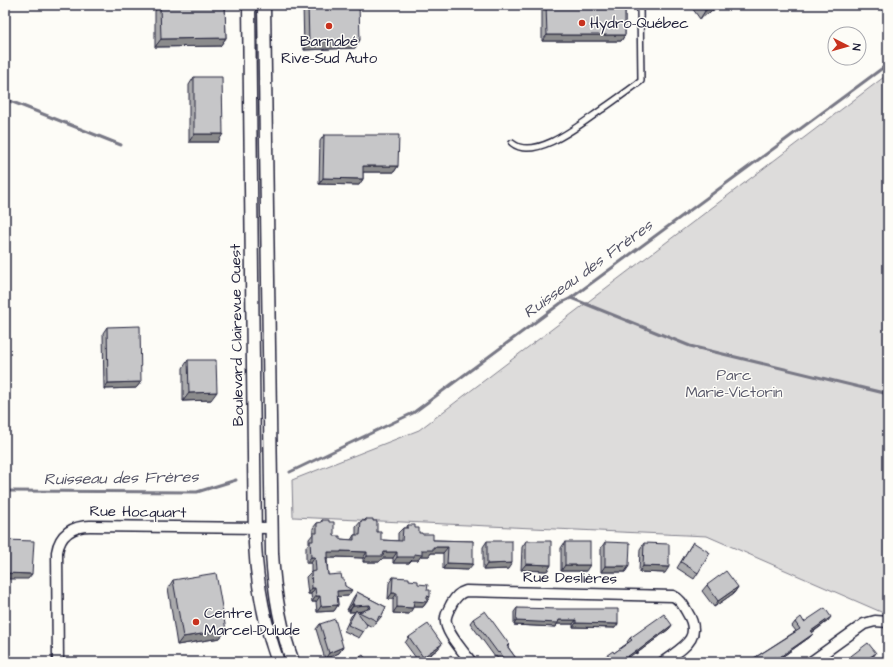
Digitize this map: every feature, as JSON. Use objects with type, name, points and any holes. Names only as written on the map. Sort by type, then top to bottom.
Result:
[{"type":"street","name":"Boulevard Clairevue Ouest","points":[[249,5],[255,528],[257,567],[261,601],[269,636],[278,662]]},
{"type":"street","name":"Boulevard Clairevue Ouest","points":[[264,5],[272,564],[277,603],[283,630],[293,662]]},
{"type":"street","points":[[250,80],[265,80]]},
{"type":"street","points":[[253,364],[269,364]]},
{"type":"street","name":"Rue Hocquart","points":[[58,662],[57,552],[60,541],[71,530],[85,526],[271,528]]},
{"type":"street","name":"Rue Deslières","points":[[471,662],[448,630],[445,622],[446,614],[458,594],[466,591],[673,596],[680,600],[694,624],[694,630],[691,639],[686,645],[663,662]]},
{"type":"street","points":[[811,662],[864,624],[875,621],[888,622]]},
{"type":"lane","points":[[512,143],[516,146],[524,148],[534,147],[550,142],[567,134],[641,81],[640,5]]},
{"type":"green space","name":"Parc Marie-Victorin","points":[[888,74],[888,615],[707,536],[293,517],[292,480],[419,430]]},
{"type":"building","points":[[160,5],[225,5],[226,38],[161,39]]},
{"type":"building","name":"Barnabé Rive-Sud Auto","points":[[308,5],[359,5],[360,40],[309,42]]},
{"type":"building","name":"Hydro-Québec","points":[[546,5],[625,5],[625,35],[547,35]]},
{"type":"building","points":[[701,5],[714,5],[705,11]]},
{"type":"building","points":[[194,77],[222,77],[223,134],[194,134]]},
{"type":"building","points":[[324,135],[399,135],[398,166],[363,166],[363,179],[323,178]]},
{"type":"building","points":[[140,326],[141,382],[108,383],[107,327]]},
{"type":"building","points":[[188,360],[216,360],[217,392],[189,393]]},
{"type":"building","points":[[366,519],[373,519],[373,521],[377,521],[377,532],[381,532],[381,540],[402,541],[403,528],[408,528],[408,525],[415,525],[415,528],[419,528],[419,533],[433,534],[433,540],[473,541],[473,564],[447,563],[448,547],[433,547],[433,550],[422,550],[422,555],[414,554],[414,557],[397,557],[397,552],[384,552],[383,556],[367,556],[367,552],[328,552],[328,557],[326,557],[328,575],[341,574],[342,579],[344,579],[345,586],[352,590],[337,591],[338,605],[321,606],[320,596],[316,596],[315,588],[312,588],[311,572],[316,571],[315,557],[311,557],[310,541],[313,541],[313,533],[317,533],[317,523],[322,522],[322,520],[334,522],[334,536],[340,536],[340,539],[354,540],[354,535],[360,535],[361,521],[366,521]]},
{"type":"building","points":[[5,540],[34,541],[32,574],[5,573]]},
{"type":"building","points":[[487,541],[512,541],[512,563],[487,564]]},
{"type":"building","points":[[526,541],[551,541],[551,565],[526,564]]},
{"type":"building","points":[[565,542],[590,542],[590,565],[565,565]]},
{"type":"building","points":[[605,542],[630,543],[629,566],[605,566]]},
{"type":"building","points":[[693,542],[710,553],[698,573],[681,562]]},
{"type":"building","points":[[644,543],[669,544],[669,567],[643,566]]},
{"type":"building","points":[[726,571],[738,587],[718,601],[707,585]]},
{"type":"building","name":"Centre Marcel-Dulude","points":[[216,573],[226,630],[183,637],[173,580]]},
{"type":"building","points":[[393,577],[409,578],[409,580],[418,581],[418,584],[428,585],[427,590],[430,590],[430,597],[427,596],[427,602],[414,601],[413,608],[397,607],[397,593],[392,593]]},
{"type":"building","points":[[357,592],[386,607],[381,617],[379,616],[377,621],[359,612],[371,608],[370,605],[353,606],[354,604],[352,604]]},
{"type":"building","points":[[517,608],[618,609],[618,624],[576,623],[576,620],[559,620],[558,623],[516,621]]},
{"type":"building","points":[[825,608],[831,617],[811,631],[813,634],[777,659],[776,657],[769,662],[748,662],[800,629],[795,622],[801,617],[804,622]]},
{"type":"building","points":[[356,610],[367,625],[363,632],[348,625]]},
{"type":"building","points":[[485,611],[509,644],[507,646],[518,661],[521,660],[522,662],[506,662],[473,619]]},
{"type":"building","points":[[664,614],[672,625],[639,650],[638,649],[620,662],[597,662],[613,651],[614,653],[632,640],[630,638]]},
{"type":"building","points":[[335,619],[343,647],[329,653],[320,624]]},
{"type":"building","points":[[428,624],[442,644],[423,657],[409,637]]},
{"type":"building","points":[[868,643],[876,653],[863,662],[843,662]]},
{"type":"building","points":[[363,655],[368,662],[353,662]]},
{"type":"building","points":[[451,655],[456,662],[441,662]]},
{"type":"waterway","name":"Ruisseau des Frères","points":[[290,472],[413,413],[888,64]]},
{"type":"waterway","points":[[5,99],[121,145]]},
{"type":"waterway","points":[[571,298],[690,346],[888,394]]},
{"type":"waterway","name":"Ruisseau des Frères","points":[[5,491],[197,492],[236,480]]},
{"type":"place","name":"Hydro-Québec","points":[[582,23]]},
{"type":"place","name":"Barnabé Rive-Sud Auto","points":[[329,26]]},
{"type":"place","name":"Centre Marcel-Dulude","points":[[196,622]]}]
